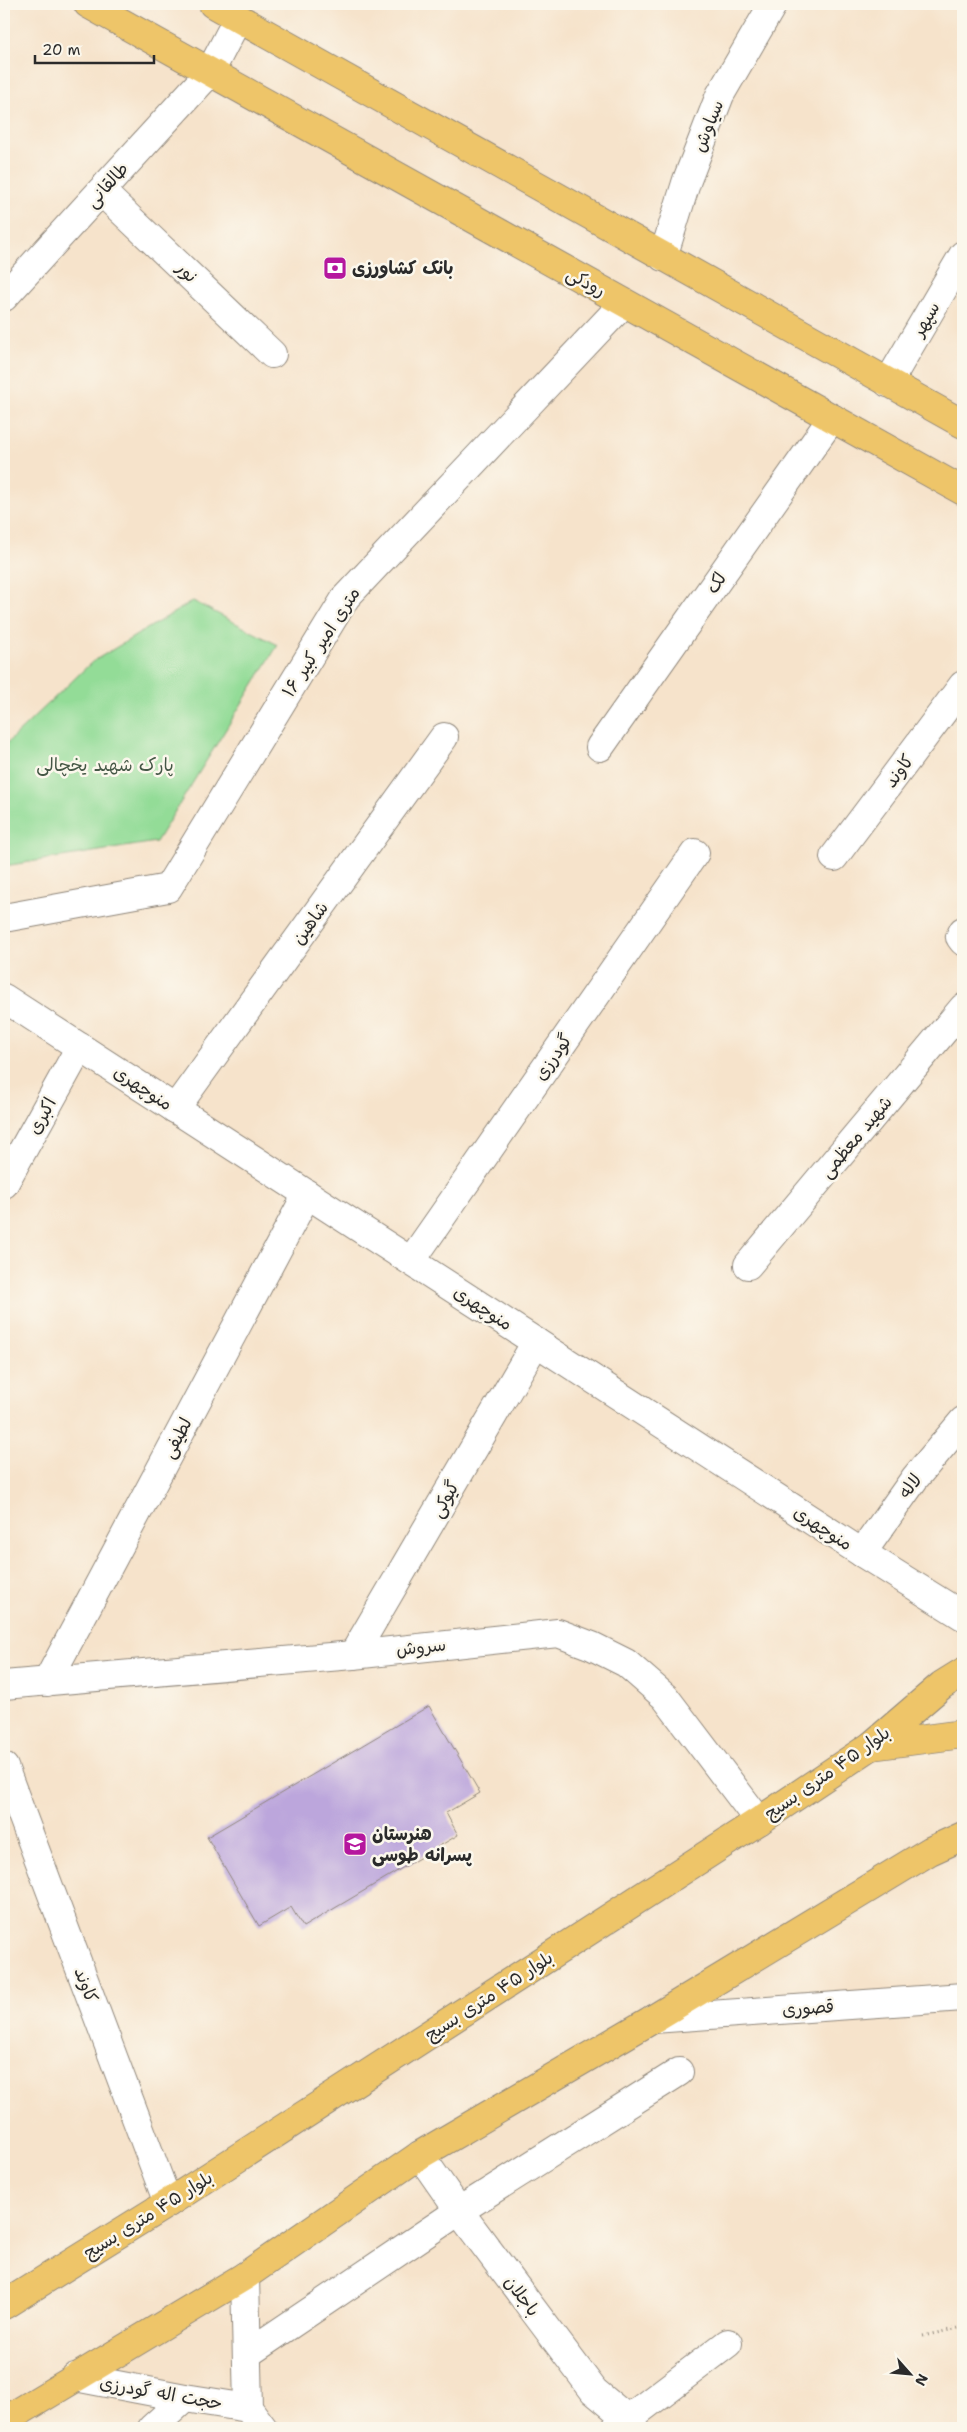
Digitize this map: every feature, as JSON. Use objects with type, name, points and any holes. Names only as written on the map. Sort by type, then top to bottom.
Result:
[{"type":"main road","name":"رودکی","points":[[88,4],[963,491]]},
{"type":"main road","points":[[213,4],[963,424]]},
{"type":"main road","name":"بلوار ۴۵ متری بسیج","points":[[4,2305],[168,2204],[759,1821],[871,1746],[942,1685],[963,1672]]},
{"type":"main road","points":[[871,1746],[963,1734]]},
{"type":"main road","points":[[930,1851],[963,1815]]},
{"type":"main road","points":[[4,2421],[245,2276],[420,2155],[652,2019],[930,1851],[963,1836]]},
{"type":"street","name":"سیاوش","points":[[663,257],[687,180],[720,95],[773,4]]},
{"type":"street","name":"طالقانی","points":[[4,297],[210,72],[238,18]]},
{"type":"street","name":"نور","points":[[101,191],[272,354]]},
{"type":"street","name":"سپهر","points":[[888,382],[963,255]]},
{"type":"street","name":"۱۶ متری امیر کبیر","points":[[4,918],[168,888],[346,597],[624,303]]},
{"type":"street","name":"لک","points":[[600,747],[832,418]]},
{"type":"street","name":"کاوند","points":[[834,857],[963,685]]},
{"type":"street","name":"شاهین","points":[[175,1109],[444,737]]},
{"type":"street","name":"گودرزی","points":[[411,1261],[695,853]]},
{"type":"street","points":[[963,930],[960,937],[963,941]]},
{"type":"street","name":"منوچهری","points":[[4,998],[862,1553],[963,1616]]},
{"type":"street","name":"شهید معظمی","points":[[748,1265],[963,1008]]},
{"type":"street","name":"اکبری","points":[[4,1184],[80,1047]]},
{"type":"street","name":"لطیفی","points":[[47,1682],[307,1194]]},
{"type":"street","name":"گیوکی","points":[[353,1655],[536,1342]]},
{"type":"street","name":"لاله","points":[[862,1553],[915,1478],[963,1421]]},
{"type":"street","name":"سروش","points":[[4,1685],[353,1655],[558,1633],[592,1646],[626,1663],[665,1697],[759,1821]]},
{"type":"street","name":"کاوند","points":[[4,1767],[168,2204]]},
{"type":"street","name":"قصوری","points":[[652,2019],[963,1998]]},
{"type":"street","points":[[247,2354],[459,2211],[679,2072]]},
{"type":"street","name":"باجلان","points":[[420,2155],[459,2211],[594,2391],[626,2425]]},
{"type":"street","name":"حجت اله گودرزی","points":[[75,2377],[185,2398],[255,2418],[247,2354],[245,2276]]},
{"type":"street","points":[[626,2425],[728,2343]]},
{"type":"street","points":[[152,2428],[185,2398]]},
{"type":"path","points":[[923,2336],[963,2327]]},
{"type":"green space","name":"پارک شهید یخچالی","points":[[193,601],[278,645],[156,842],[4,866],[4,746],[92,662]]},
{"type":"building","points":[[429,1706],[480,1793],[446,1813],[458,1835],[303,1927],[291,1907],[259,1926],[207,1837]]},
{"type":"place","name":"بانک کشاورزی","points":[[335,268]]},
{"type":"place","name":"هنرستان پسرانه طوسی","points":[[355,1844]]}]
